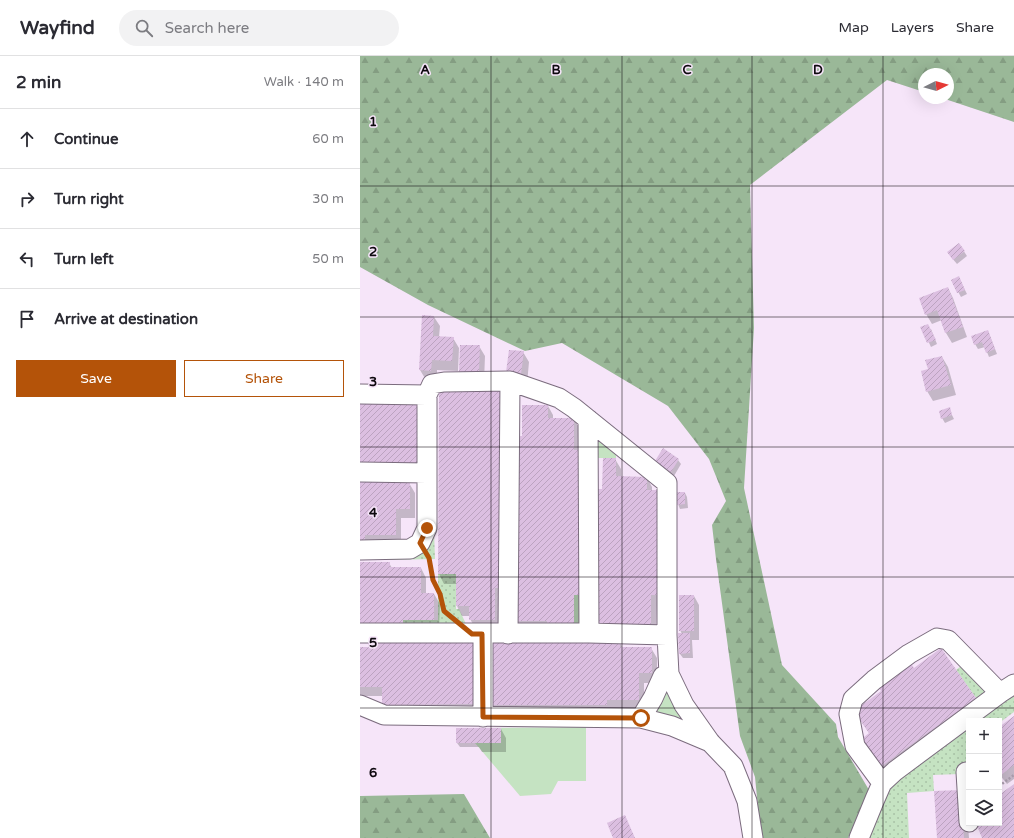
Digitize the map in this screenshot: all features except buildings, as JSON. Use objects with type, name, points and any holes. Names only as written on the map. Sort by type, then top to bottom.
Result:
[{"type":"street","points":[[360,550],[410,549],[420,543],[427,528],[427,395],[432,384],[444,382],[510,382],[559,398],[588,419],[667,483],[667,635],[669,674],[684,705],[710,742],[733,766],[747,801],[753,838]]},
{"type":"street","points":[[508,634],[510,382]]},
{"type":"street","points":[[360,394],[427,395]]},
{"type":"street","points":[[588,419],[589,633]]},
{"type":"street","points":[[360,472],[427,473]]},
{"type":"street","points":[[360,633],[589,633],[667,635]]},
{"type":"street","points":[[482,634],[483,717]]},
{"type":"street","points":[[859,838],[874,798],[882,783],[895,771],[1007,688],[948,640],[937,638],[909,654],[874,680],[853,699],[848,714],[855,746],[882,783]]},
{"type":"street","points":[[641,718],[653,698],[663,676],[669,674]]},
{"type":"street","points":[[360,704],[384,716],[641,718],[672,726],[710,742]]},
{"type":"street","points":[[969,826],[970,838]]},
{"type":"path","points":[[420,543],[429,558],[433,580],[440,594],[444,611],[450,615]]},
{"type":"path","points":[[1002,784],[1014,775]]},
{"type":"green space","points":[[360,56],[1014,56],[1014,122],[954,102],[954,68],[918,68],[918,90],[887,80],[750,185],[754,328],[744,488],[782,665],[836,724],[838,737],[869,790],[848,838],[761,838],[755,777],[740,736],[712,525],[726,501],[709,459],[668,406],[562,343],[525,351],[428,305],[360,267]]},
{"type":"green space","points":[[593,435],[616,453],[616,458],[591,458]]},
{"type":"green space","points":[[434,530],[435,559],[387,560],[386,556]]},
{"type":"green space","points":[[438,574],[456,574],[456,609],[459,609],[466,624],[403,625],[403,620],[438,620]]},
{"type":"green space","points":[[574,595],[583,595],[583,623],[574,630]]},
{"type":"green space","points":[[961,666],[987,688],[984,694],[976,698],[956,670]]},
{"type":"green space","points":[[667,684],[687,724],[651,712]]},
{"type":"green space","points":[[1014,694],[1014,712],[1002,721],[1002,718],[981,718]]},
{"type":"green space","points":[[586,727],[586,781],[558,781],[551,794],[520,796],[475,743],[475,728]]},
{"type":"green space","points":[[966,728],[966,770],[960,774],[933,775],[934,791],[907,793],[909,838],[866,838],[889,789],[909,767]]},
{"type":"green space","points":[[464,794],[490,838],[360,838],[360,796]]},
{"type":"route","points":[[427,528],[420,543],[429,558],[433,580],[440,594],[444,611],[472,634],[482,634],[483,717],[641,718]]}]
